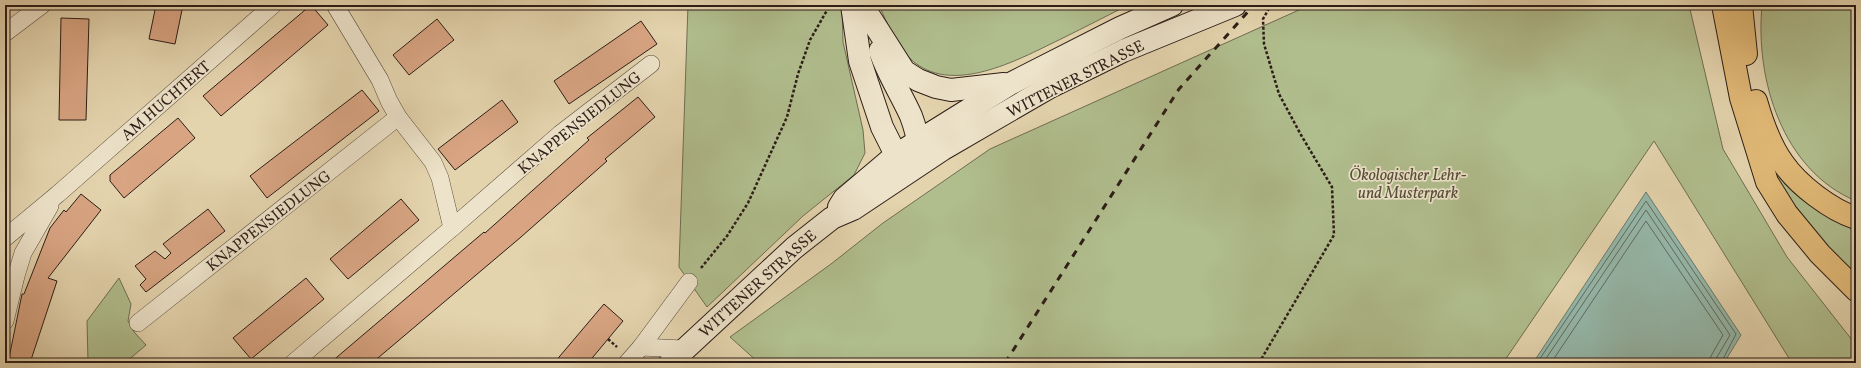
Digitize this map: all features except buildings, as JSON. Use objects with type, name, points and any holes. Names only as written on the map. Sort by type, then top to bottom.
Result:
[{"type":"highway","points":[[1724,5],[1741,98],[1767,182],[1787,214],[1820,254],[1856,290]]},
{"type":"highway","points":[[1741,5],[1746,58],[1752,86],[1761,119],[1783,164],[1813,193],[1832,207],[1856,218]]},
{"type":"main road","name":"WITTENER STRASSE","points":[[832,218],[844,198],[896,155],[1010,84],[1120,28],[1172,5]]},
{"type":"main road","name":"WITTENER STRASSE","points":[[676,356],[794,248],[832,218],[853,209],[922,163],[1048,88],[1091,66],[1147,41],[1235,5]]},
{"type":"main road","points":[[862,9],[904,71],[918,80],[936,87],[951,90],[1010,84]]},
{"type":"main road","points":[[862,9],[884,62],[911,117],[919,142],[922,163],[896,155],[882,127],[860,62],[862,9]]},
{"type":"street","points":[[5,32],[42,5]]},
{"type":"street","name":"AM HUCHTERT","points":[[5,238],[58,194],[273,5]]},
{"type":"street","points":[[335,5],[380,80],[398,116],[433,162],[440,178],[452,228]]},
{"type":"street","name":"KNAPPENSIEDLUNG","points":[[293,363],[560,134],[651,64]]},
{"type":"street","name":"KNAPPENSIEDLUNG","points":[[138,323],[398,116]]},
{"type":"street","name":"AM HUCHTERT","points":[[5,321],[23,253],[58,194]]},
{"type":"street","points":[[627,363],[641,347],[689,282]]},
{"type":"street","name":"WITTENER STRASSE","points":[[641,347],[676,356]]},
{"type":"path","points":[[689,282],[727,236],[748,203],[787,117],[798,74],[810,40],[830,5]]},
{"type":"path","points":[[1259,363],[1334,235],[1332,186],[1301,135],[1279,94],[1264,44],[1263,19],[1271,5]]},
{"type":"green space","points":[[688,5],[842,5],[843,42],[863,130],[865,153],[854,175],[803,216],[707,307],[679,267]]},
{"type":"green space","points":[[879,5],[1128,5],[1029,55],[1009,63],[989,70],[969,74],[949,75],[931,72],[908,57],[894,36]]},
{"type":"green space","name":"Ökologischer Lehr- und Musterpark","points":[[1310,5],[1689,5],[1723,149],[1787,257],[1856,345],[1856,363],[1792,363],[1654,141],[1503,363],[759,363],[730,337],[831,264],[883,223],[990,149]]},
{"type":"green space","points":[[1762,5],[1856,5],[1856,201],[1830,187],[1809,168],[1792,145],[1779,119],[1769,91],[1763,62],[1761,33]]},
{"type":"green space","points":[[1767,150],[1856,225],[1856,282],[1783,196]]},
{"type":"green space","points":[[119,278],[131,304],[128,321],[134,332],[146,345],[125,363],[89,363],[87,321]]},
{"type":"water","points":[[1646,192],[1741,335],[1724,363],[1533,363]]},
{"type":"railway","points":[[1005,363],[1179,89],[1254,5]]}]
